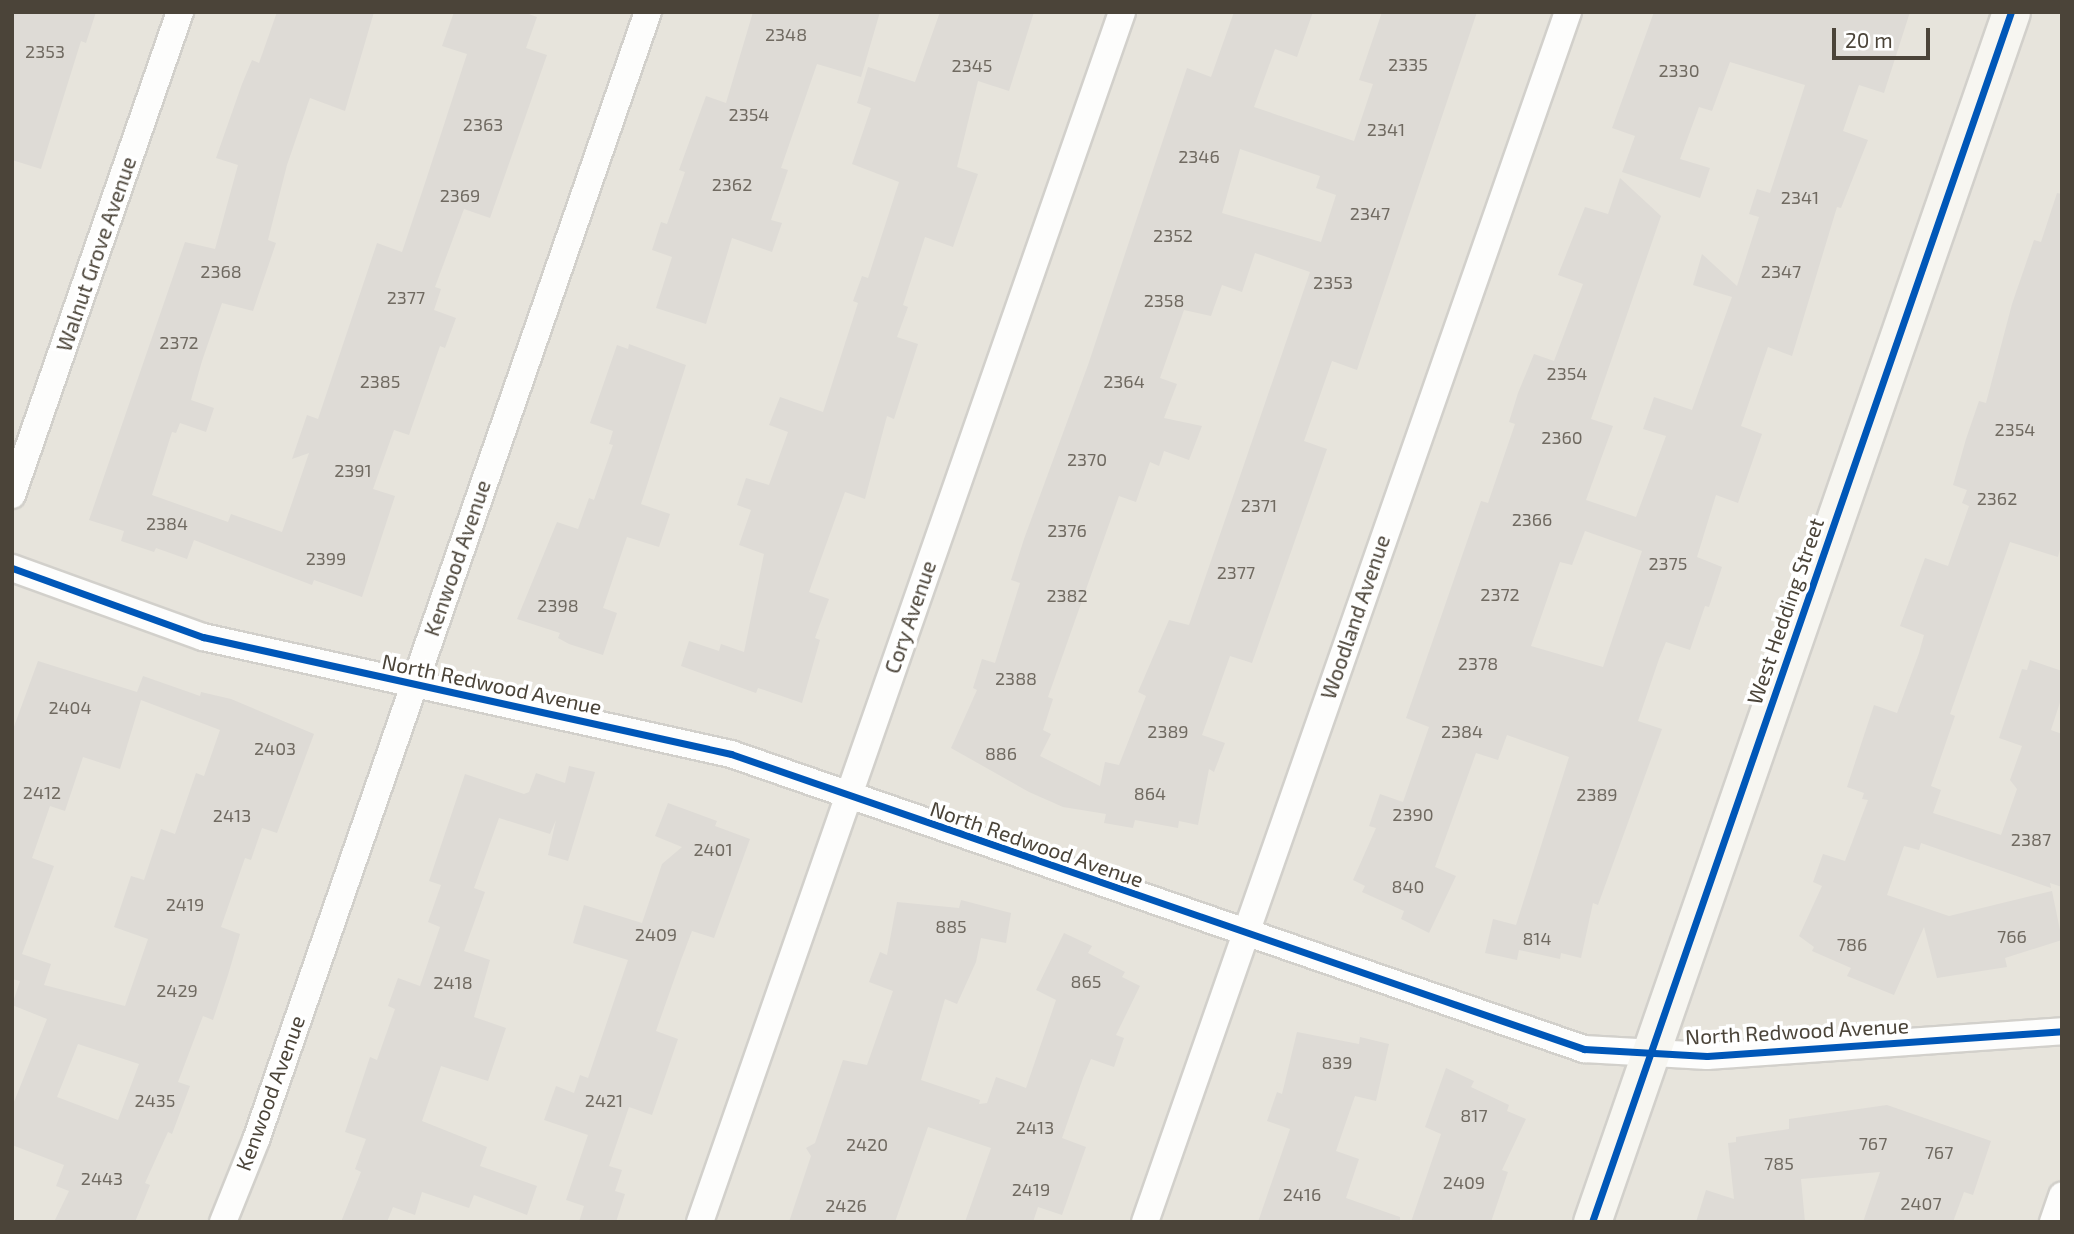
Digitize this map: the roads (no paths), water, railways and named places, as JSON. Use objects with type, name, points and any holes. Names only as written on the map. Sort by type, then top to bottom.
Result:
[{"type":"main road","name":"West Hedding Street","points":[[1592,1222],[2011,12]]},
{"type":"street","name":"Walnut Grove Avenue","points":[[12,495],[180,12]]},
{"type":"street","name":"Kenwood Avenue","points":[[223,1222],[648,12]]},
{"type":"street","name":"Cory Avenue","points":[[700,1222],[1122,12]]},
{"type":"street","name":"Woodland Avenue","points":[[1145,1222],[1567,12]]},
{"type":"street","name":"North Redwood Avenue","points":[[12,568],[203,636],[731,754],[1244,935],[1584,1049],[1650,1055],[1714,1055],[2062,1031]]},
{"type":"street","points":[[2053,1222],[2062,1196]]}]
